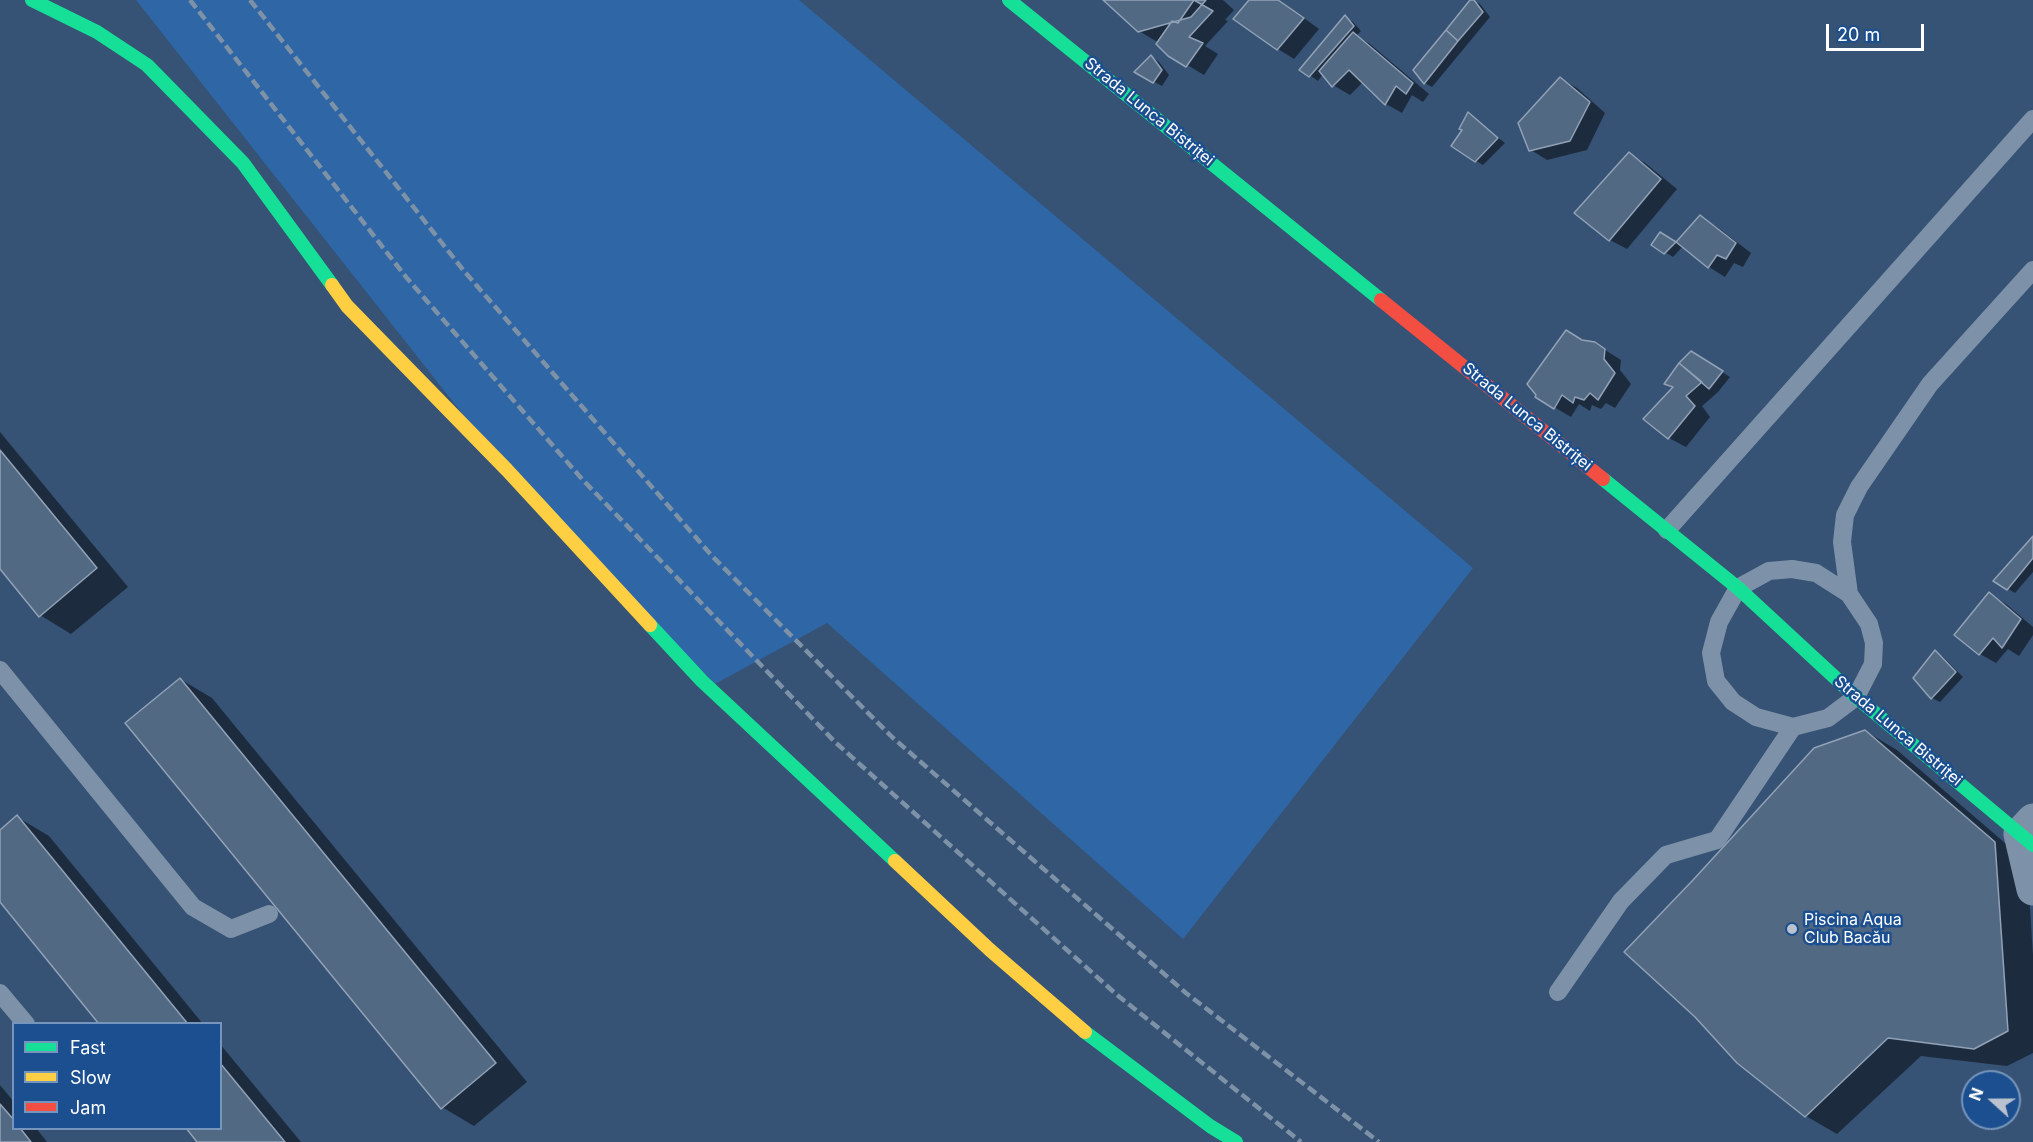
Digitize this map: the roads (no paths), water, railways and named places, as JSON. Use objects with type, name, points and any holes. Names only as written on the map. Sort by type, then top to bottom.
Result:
[{"type":"street","points":[[32,0],[97,32],[147,65],[243,163],[347,306],[507,470],[702,681],[981,942],[1079,1027],[1210,1126],[1236,1142]]},
{"type":"street","name":"Strada Lunca Bistriței","points":[[1009,0],[1738,588],[1856,697],[2028,833]]},
{"type":"street","points":[[2028,833],[2033,889]]},
{"type":"lane","points":[[1667,530],[2033,119]]},
{"type":"lane","points":[[1849,594],[1842,542],[1845,515],[1859,487],[1930,384],[2033,270]]},
{"type":"lane","points":[[1792,568],[1816,573],[1849,594],[1869,624],[1874,643],[1873,664],[1856,697],[1828,718],[1794,727],[1756,717],[1733,702],[1716,681],[1711,653],[1719,622],[1738,588],[1769,571],[1792,568]]},
{"type":"lane","points":[[2,677],[193,907],[231,929],[269,914]]},
{"type":"lane","points":[[1558,992],[1621,901],[1666,855],[1717,840],[1794,727]]},
{"type":"lane","points":[[0,993],[25,1022]]},
{"type":"railway","points":[[190,0],[406,277],[582,479],[835,742],[1116,994],[1301,1142]]},
{"type":"railway","points":[[250,0],[464,271],[712,556],[892,737],[1186,993],[1379,1142]]},
{"type":"place","name":"Piscina Aqua Club Bacău","points":[[1792,929]]}]
